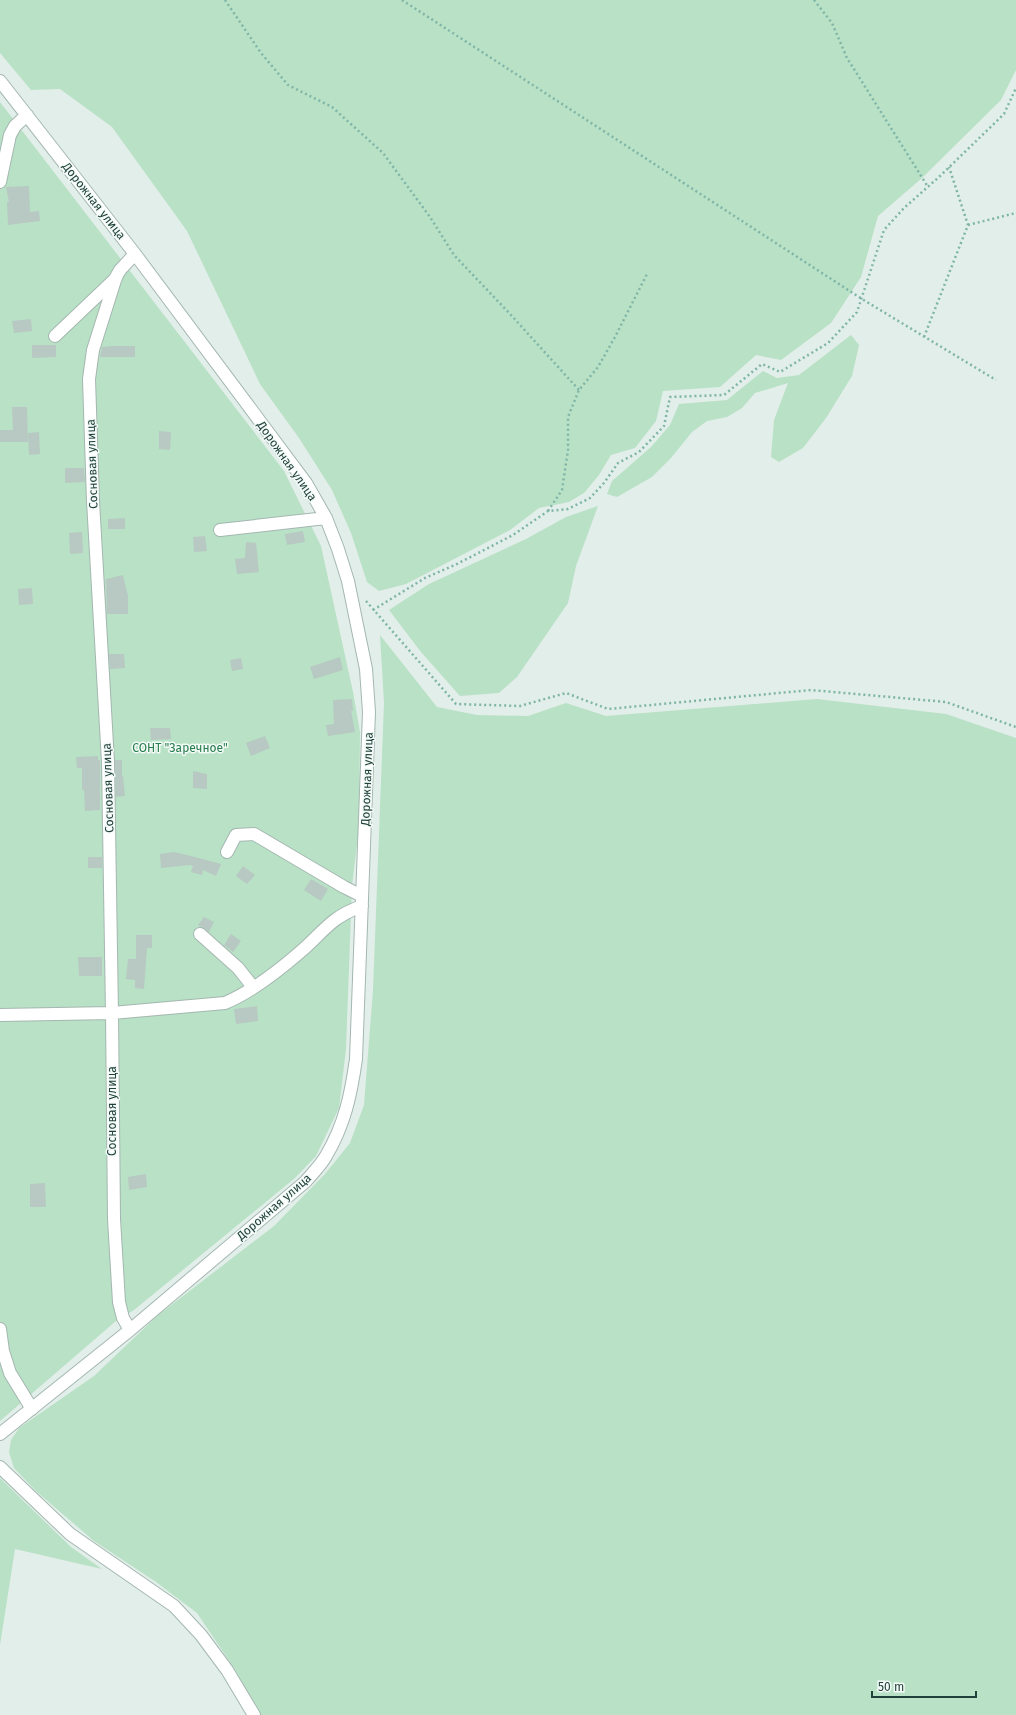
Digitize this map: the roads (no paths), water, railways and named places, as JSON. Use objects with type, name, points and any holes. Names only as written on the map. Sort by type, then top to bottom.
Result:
[{"type":"street","name":"Дорожная улица","points":[[0,81],[135,254],[306,483],[326,518],[348,581],[366,669],[369,712],[356,1059],[350,1101],[339,1131],[326,1157],[304,1182],[130,1330],[0,1434]]},
{"type":"street","points":[[0,182],[10,135],[15,126],[27,115]]},
{"type":"street","name":"Сосновая улица","points":[[130,1330],[122,1318],[119,1302],[114,1219],[108,762],[93,501],[89,379],[93,350],[116,277],[120,270],[135,254]]},
{"type":"street","points":[[55,336],[116,277]]},
{"type":"street","points":[[220,530],[326,518]]},
{"type":"street","points":[[0,1015],[112,1013],[225,1003],[240,997],[300,953],[334,919],[362,901],[344,887],[254,834],[236,835],[227,852]]},
{"type":"street","points":[[200,934],[238,968],[253,987]]},
{"type":"street","points":[[0,1329],[3,1351],[10,1373],[32,1409]]},
{"type":"street","points":[[0,1467],[70,1534],[174,1606],[200,1635],[222,1665],[254,1715]]},
{"type":"park label","name":"СОНТ \"Заречное\"","points":[[180,748]]}]
